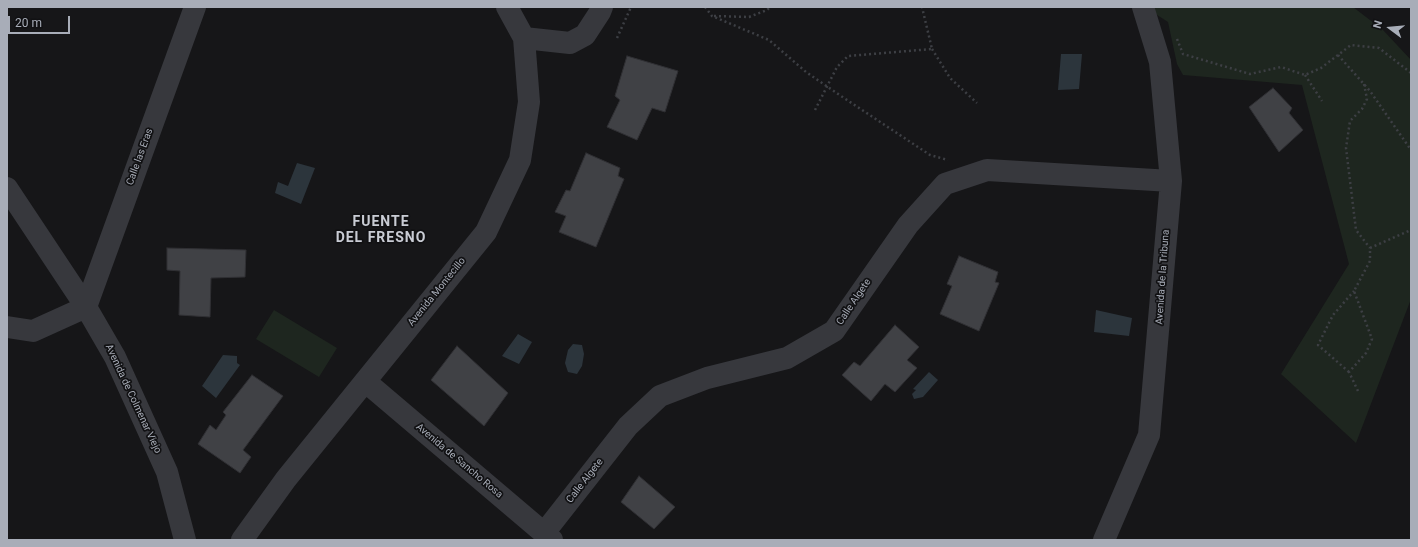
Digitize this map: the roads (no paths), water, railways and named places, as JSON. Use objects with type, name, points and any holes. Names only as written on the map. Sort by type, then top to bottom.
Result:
[{"type":"street","name":"Calle las Eras","points":[[86,307],[195,7]]},
{"type":"street","name":"Avenida Montecillo","points":[[242,540],[286,479],[486,232],[520,160],[529,102],[524,38],[507,7]]},
{"type":"street","points":[[524,38],[570,43],[585,35],[602,7]]},
{"type":"street","name":"Avenida de la Tribuna","points":[[1104,540],[1149,435],[1158,345],[1170,181],[1160,62],[1143,7]]},
{"type":"street","name":"Calle Algete","points":[[548,536],[628,426],[660,396],[707,378],[787,358],[834,331],[908,225],[945,184],[987,170],[1170,181]]},
{"type":"street","name":"Avenida de Colmenar Viejo","points":[[7,188],[86,307],[115,357],[167,472],[185,540]]},
{"type":"street","points":[[7,327],[33,331],[86,307]]},
{"type":"street","name":"Avenida de Sancho Rosa","points":[[366,382],[548,536]]},
{"type":"district","name":"FUENTE DEL FRESNO","points":[[381,230]]}]
